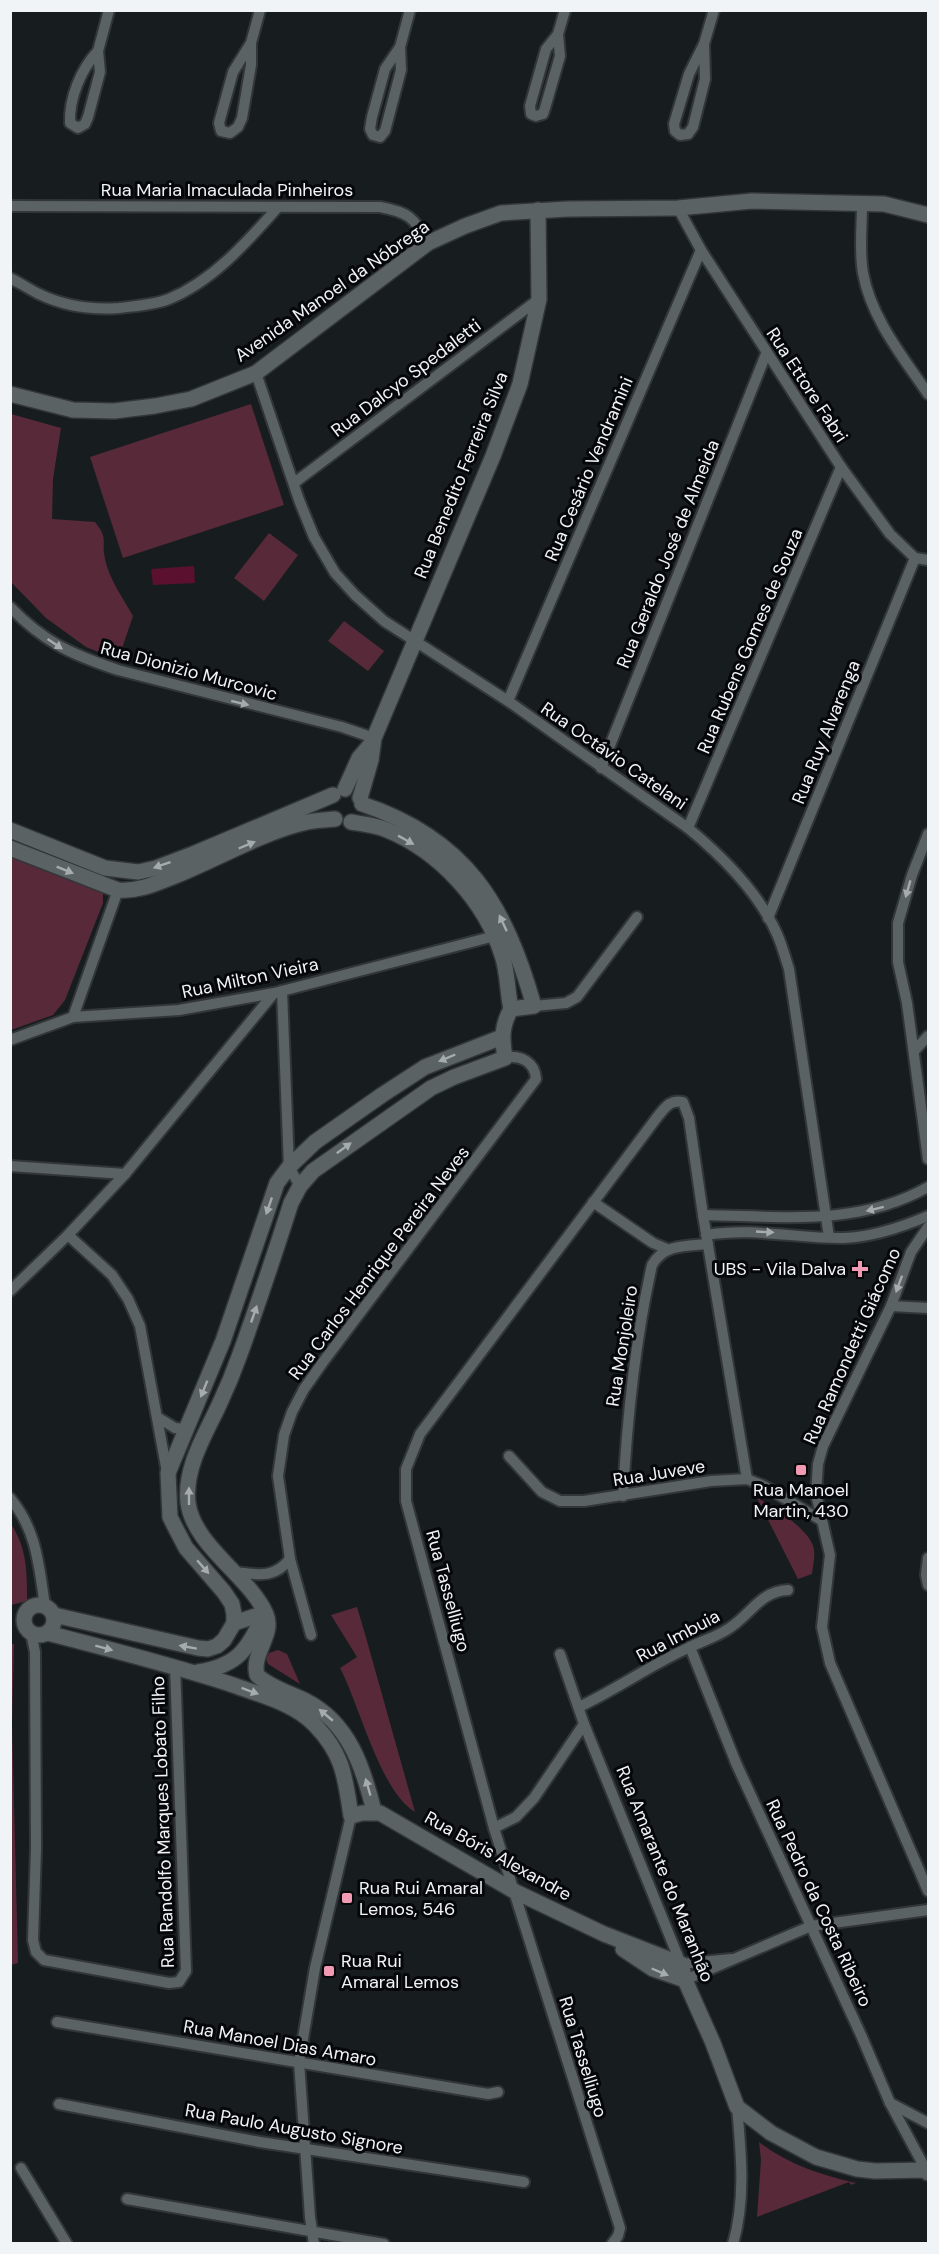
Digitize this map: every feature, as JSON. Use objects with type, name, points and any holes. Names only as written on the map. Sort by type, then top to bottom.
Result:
[{"type":"street","points":[[98,51],[86,64],[69,111],[70,123],[78,128],[88,117],[100,72],[98,51],[109,10]]},
{"type":"street","points":[[251,44],[233,72],[219,123],[221,131],[230,133],[238,127],[242,118],[251,65],[251,44],[260,10]]},
{"type":"street","points":[[400,47],[385,69],[372,117],[370,129],[373,135],[380,137],[385,131],[401,70],[400,47],[410,10]]},
{"type":"street","points":[[558,34],[546,49],[530,106],[531,114],[536,116],[543,114],[560,56],[558,34],[565,10]]},
{"type":"street","points":[[704,44],[705,78],[693,127],[688,134],[680,135],[675,131],[674,124],[689,74],[704,44],[714,10]]},
{"type":"street","name":"Avenida Manoel da Nóbrega","points":[[10,394],[73,410],[114,411],[191,399],[256,373],[428,243],[501,213],[538,210],[678,208],[752,201],[884,204],[928,215]]},
{"type":"street","points":[[862,204],[862,271],[869,299],[928,394]]},
{"type":"street","name":"Rua Maria Imaculada Pinheiros","points":[[10,206],[380,207],[402,211],[419,226],[428,243]]},
{"type":"street","points":[[10,278],[39,294],[72,306],[102,309],[168,300],[196,285],[220,266],[249,240],[278,207]]},
{"type":"street","name":"Rua Ettore Fabri","points":[[678,208],[701,250],[766,354],[841,467],[890,534],[915,558]]},
{"type":"street","name":"Rua Benedito Ferreira Silva","points":[[361,801],[373,741],[413,641],[493,456],[520,384],[539,299],[538,210]]},
{"type":"street","name":"Rua Cesário Vendramini","points":[[508,702],[701,250]]},
{"type":"street","name":"Rua Dalcyo Spedaletti","points":[[294,483],[539,299]]},
{"type":"street","name":"Rua Geraldo José de Almeida","points":[[601,768],[766,354]]},
{"type":"street","name":"Rua Octávio Catelani","points":[[256,373],[314,537],[335,573],[355,595],[384,621],[508,702],[688,828],[708,844],[752,893],[777,933],[789,969],[829,1237]]},
{"type":"street","name":"Rua Rubens Gomes de Souza","points":[[688,828],[841,467]]},
{"type":"street","points":[[915,558],[928,560]]},
{"type":"street","name":"Rua Ruy Alvarenga","points":[[768,918],[915,558]]},
{"type":"street","name":"Rua Dionizio Murcovic","points":[[10,607],[52,642],[82,658],[117,670],[342,727],[373,741]]},
{"type":"street","name":"Rua Benedito Ferreira Silva","points":[[339,792],[359,758],[373,741]]},
{"type":"street","points":[[10,830],[105,868],[138,872],[193,854],[339,792],[351,790],[361,801],[413,826],[442,845],[468,868],[500,915],[526,976],[534,1006]]},
{"type":"street","points":[[335,819],[329,807],[339,792]]},
{"type":"street","points":[[351,822],[357,818],[361,801]]},
{"type":"street","points":[[10,848],[118,890],[129,891],[144,888],[305,822],[335,819],[351,822],[387,830],[411,842],[436,860],[464,887],[481,910],[503,957],[511,1009],[501,1036],[505,1058],[431,1088],[346,1146],[314,1171],[300,1186],[291,1203],[239,1356],[193,1462],[188,1495],[192,1518],[210,1545],[266,1613],[269,1627],[256,1662],[257,1675],[322,1711],[337,1724],[353,1746],[374,1811],[351,1816]]},
{"type":"street","points":[[928,834],[898,923],[898,962],[907,1003],[928,1159]]},
{"type":"street","points":[[73,1017],[118,890]]},
{"type":"street","points":[[511,1009],[566,1003],[577,997],[636,917]]},
{"type":"street","name":"Rua Milton Vieira","points":[[10,1040],[73,1017],[179,1010],[278,992],[495,936]]},
{"type":"street","points":[[507,979],[526,976]]},
{"type":"street","points":[[278,992],[289,1167],[300,1186]]},
{"type":"street","points":[[10,1291],[68,1235],[125,1174],[278,992]]},
{"type":"street","points":[[168,1473],[230,1321],[277,1183],[289,1167],[315,1142],[425,1067],[501,1036]]},
{"type":"street","points":[[914,1051],[928,1036]]},
{"type":"street","name":"Rua Carlos Henrique Pereira Neves","points":[[312,1635],[290,1559],[278,1476],[284,1434],[304,1389],[323,1362],[536,1078],[535,1072],[527,1061],[519,1057],[505,1058]]},
{"type":"street","name":"Rua Tasselliugo","points":[[612,2244],[620,2228],[494,1828],[406,1501],[406,1468],[420,1434],[658,1116],[669,1103],[676,1101],[682,1102],[687,1108],[703,1215]]},
{"type":"street","points":[[10,1166],[125,1174]]},
{"type":"street","points":[[747,1479],[703,1215],[798,1218],[860,1212],[892,1204],[928,1187]]},
{"type":"street","points":[[593,1202],[653,1243],[667,1249],[732,1231],[844,1238],[877,1233],[928,1216]]},
{"type":"street","name":"Rua Ramondetti Giácomo","points":[[928,1227],[911,1252],[891,1306],[823,1446],[818,1464],[816,1494],[830,1555],[822,1627],[830,1663],[928,1891]]},
{"type":"street","points":[[34,1617],[208,1649],[217,1646],[230,1633],[234,1623],[232,1604],[186,1548],[170,1517],[168,1473],[140,1326],[128,1299],[112,1275],[68,1235]]},
{"type":"street","name":"Rua Monjoleiro","points":[[623,1496],[627,1418],[645,1297],[652,1265],[657,1256],[667,1249]]},
{"type":"street","points":[[891,1306],[928,1308]]},
{"type":"street","points":[[157,1418],[175,1428],[186,1429]]},
{"type":"street","name":"Rua Juveve","points":[[509,1456],[542,1492],[560,1500],[584,1501],[711,1481],[747,1479],[764,1486],[821,1520]]},
{"type":"street","points":[[10,1498],[32,1534],[43,1580],[34,1617]]},
{"type":"street","points":[[928,1558],[926,1575],[928,1586]]},
{"type":"street","points":[[234,1572],[272,1574],[280,1570],[290,1559]]},
{"type":"street","name":"Rua Imbuia","points":[[579,1707],[690,1647],[722,1635],[761,1599],[776,1590],[788,1590]]},
{"type":"street","points":[[234,1623],[266,1613]]},
{"type":"street","points":[[195,1672],[221,1667],[234,1660],[248,1645],[266,1613]]},
{"type":"street","points":[[34,1617],[269,1698],[307,1717],[327,1740],[343,1767],[351,1816],[315,1968],[299,2062],[314,2244]]},
{"type":"street","name":"Rua Randolfo Marques Lobato Filho","points":[[34,1617],[36,1848],[33,1940],[36,1952],[44,1960],[169,1983],[179,1982],[186,1971],[175,1666]]},
{"type":"street","name":"Rua Pedro da Costa Ribeiro","points":[[690,1647],[736,1763],[890,2103],[927,2172]]},
{"type":"street","name":"Rua Amarante do Maranhão","points":[[560,1654],[584,1724],[737,2107]]},
{"type":"street","points":[[494,1828],[516,1817],[534,1798],[584,1724]]},
{"type":"street","points":[[343,1767],[360,1762]]},
{"type":"street","name":"Rua Bóris Alexandre","points":[[374,1811],[516,1892],[604,1934],[681,1964]]},
{"type":"street","points":[[685,1980],[811,1926],[928,1910]]},
{"type":"street","name":"Rua Bóris Alexandre","points":[[604,1934],[653,1969],[685,1980]]},
{"type":"street","points":[[681,1964],[731,1959]]},
{"type":"street","name":"Rua Manoel Dias Amaro","points":[[57,2022],[488,2094],[498,2092]]},
{"type":"street","points":[[890,2103],[928,2124]]},
{"type":"street","name":"Rua Paulo Augusto Signore","points":[[59,2104],[260,2142],[524,2182]]},
{"type":"street","points":[[737,2107],[771,2133],[816,2157],[857,2169],[927,2172]]},
{"type":"street","points":[[734,2244],[738,2227],[742,2160],[737,2107]]},
{"type":"street","points":[[21,2168],[67,2244]]},
{"type":"street","points":[[127,2199],[384,2244]]},
{"type":"shaded area","points":[[251,404],[284,505],[123,558],[90,457]]},
{"type":"shaded area","points":[[11,414],[61,428],[53,479],[52,519],[95,522],[102,532],[105,559],[110,574],[133,616],[118,660],[86,647],[46,618],[11,582]]},
{"type":"shaded area","points":[[269,533],[298,555],[264,601],[234,578]]},
{"type":"shaded area","points":[[194,566],[195,583],[153,585],[151,569]]},
{"type":"shaded area","points":[[344,621],[384,651],[368,671],[328,641]]},
{"type":"shaded area","points":[[11,851],[103,888],[103,903],[65,1000],[53,1015],[11,1030]]},
{"type":"shaded area","points":[[757,1498],[789,1518],[810,1539],[814,1553],[812,1574],[798,1579]]},
{"type":"shaded area","points":[[10,1523],[23,1550],[27,1591],[27,1601],[11,1605]]},
{"type":"shaded area","points":[[357,1607],[415,1812],[391,1786],[381,1767],[340,1668],[357,1657],[331,1615]]},
{"type":"shaded area","points":[[11,1644],[14,1644],[12,1723],[18,1963],[11,1965]]},
{"type":"shaded area","points":[[278,1650],[287,1654],[300,1684],[268,1664],[266,1659],[269,1653]]},
{"type":"shaded area","points":[[759,2142],[781,2157],[805,2168],[856,2183],[851,2185],[849,2182],[757,2217],[761,2160]]},
{"type":"place","name":"UBS - Vila Dalva","points":[[860,1269]]},
{"type":"place","name":"Rua Manoel Martin, 430","points":[[801,1470]]},
{"type":"place","name":"Rua Rui Amaral Lemos, 546","points":[[347,1898]]},
{"type":"place","name":"Rua Rui Amaral Lemos","points":[[329,1971]]}]
